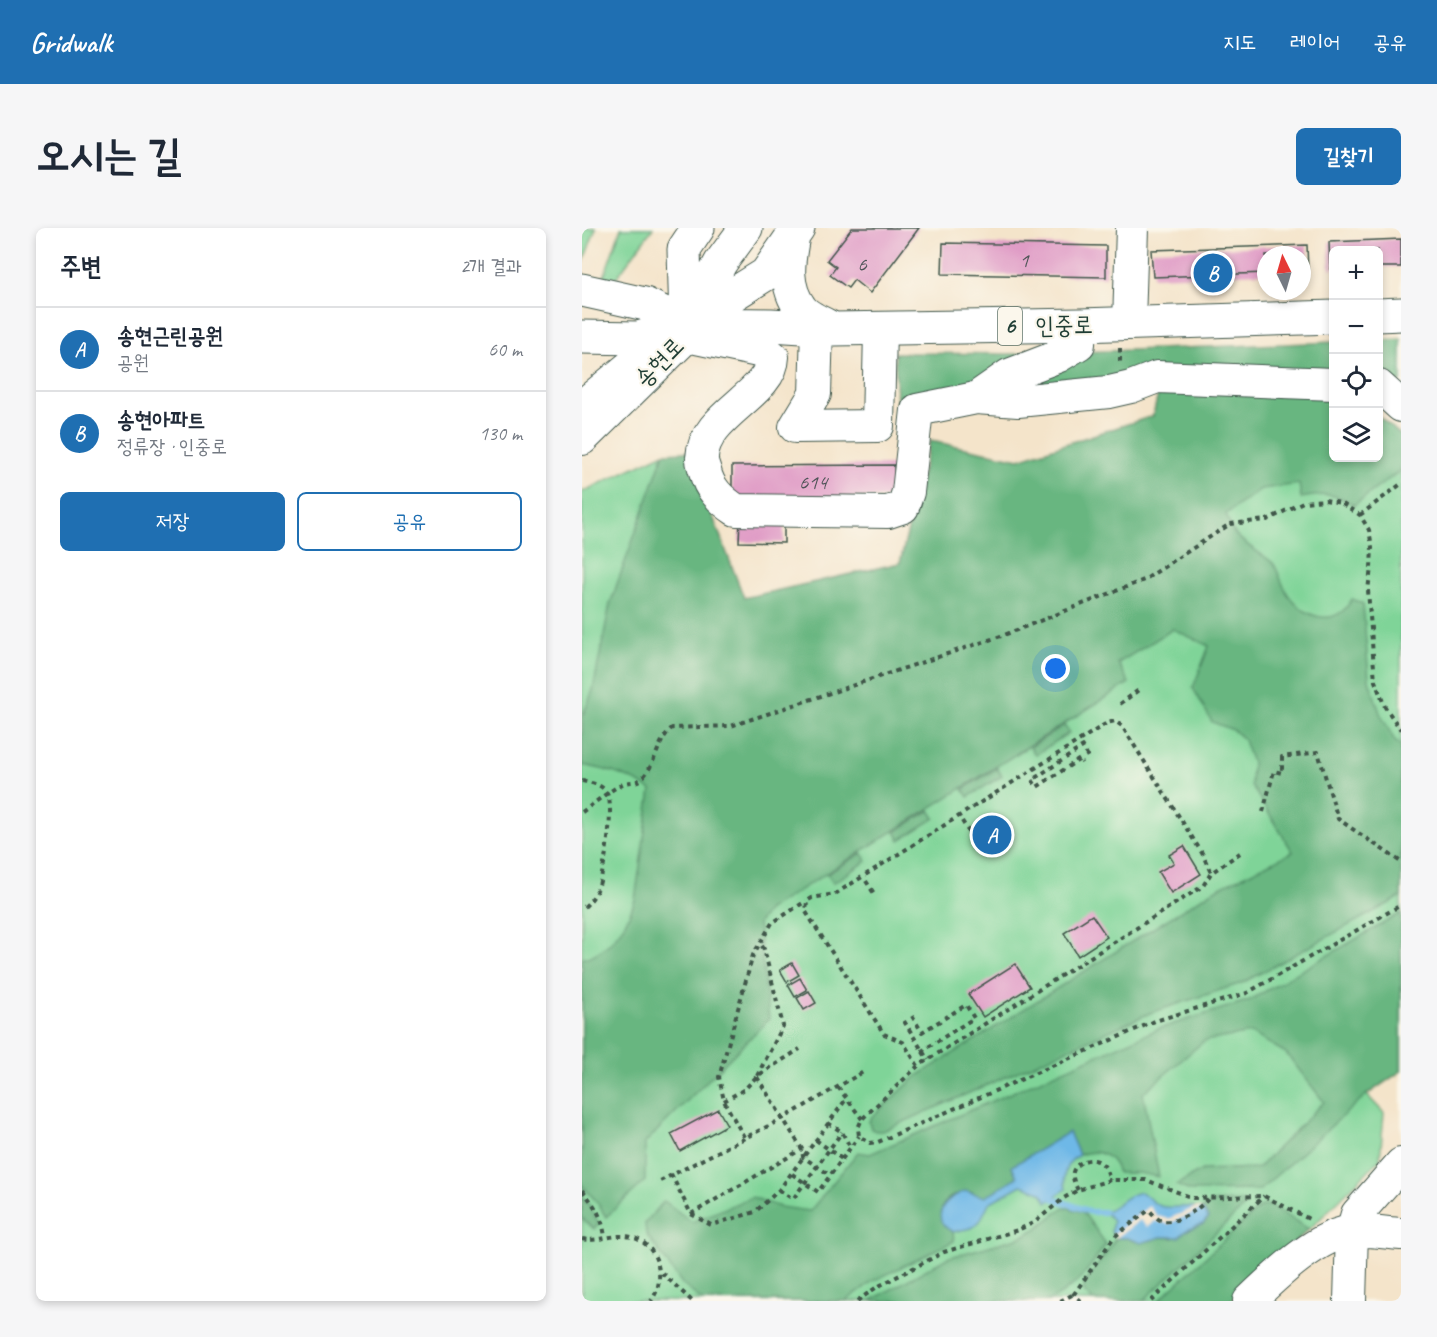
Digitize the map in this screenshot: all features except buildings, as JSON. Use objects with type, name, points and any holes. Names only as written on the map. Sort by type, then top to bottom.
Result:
[{"type":"main road","points":[[687,330],[684,249],[698,228]]},
{"type":"main road","points":[[687,330],[721,262],[746,228]]},
{"type":"main road","points":[[687,330],[766,274],[796,231]]},
{"type":"main road","points":[[796,231],[787,264],[790,286],[802,311],[826,329]]},
{"type":"main road","name":"인중로","points":[[582,290],[645,304],[687,330]]},
{"type":"main road","points":[[1383,315],[1401,314]]},
{"type":"main road","name":"인중로","points":[[582,337],[638,338],[687,330],[771,325],[826,329],[1080,325],[1329,317]]},
{"type":"street","points":[[1129,323],[1132,228]]},
{"type":"street","points":[[976,398],[1009,375],[1059,356],[1079,344],[1080,325]]},
{"type":"street","points":[[826,329],[815,394],[795,427],[878,426],[880,328]]},
{"type":"street","points":[[687,330],[768,353],[773,357],[765,379],[720,421],[708,439],[702,458],[706,478],[719,499],[736,510],[888,512],[903,507],[908,492],[917,410],[976,398],[1018,401],[1109,392],[1157,377],[1329,384]]},
{"type":"street","name":"송현로","points":[[582,406],[658,343],[687,330]]},
{"type":"street","name":"송현로","points":[[582,439],[687,330]]},
{"type":"street","points":[[1383,387],[1401,389]]},
{"type":"street","points":[[1383,390],[1401,406]]},
{"type":"street","points":[[1350,1301],[1352,1231],[1357,1214],[1401,1164]]},
{"type":"street","points":[[1249,1301],[1310,1250],[1333,1237],[1352,1231],[1401,1234]]},
{"type":"path","points":[[1360,515],[1401,484]]},
{"type":"path","points":[[582,812],[625,783],[639,782],[655,758],[661,740],[672,728],[731,726],[1004,635],[1144,580],[1230,524],[1267,520],[1303,502],[1325,500],[1341,503],[1360,515],[1369,530],[1372,547],[1368,590],[1375,681],[1385,707],[1401,730]]},
{"type":"path","points":[[1120,704],[1140,689]]},
{"type":"path","points":[[744,1137],[724,1101],[719,1077],[753,955],[772,922],[800,903],[812,898],[835,894],[1107,723],[1115,722],[1122,726],[1202,853],[1211,873]]},
{"type":"path","points":[[1081,745],[1089,759]]},
{"type":"path","points":[[1074,750],[1075,752],[1032,780],[1037,787],[1080,759],[1082,763]]},
{"type":"path","points":[[1263,812],[1274,771],[1282,773],[1282,757],[1318,752],[1338,819],[1401,862]]},
{"type":"path","points":[[582,781],[603,788],[608,794],[611,809],[600,883],[591,900],[582,907]]},
{"type":"path","points":[[962,820],[970,834]]},
{"type":"path","points":[[791,1173],[818,1192],[859,1136],[858,1128],[862,1119],[918,1066],[1203,886],[1211,873],[1240,853]]},
{"type":"path","points":[[866,881],[875,895]]},
{"type":"path","points":[[807,901],[806,912],[884,1034],[903,1042],[918,1066]]},
{"type":"path","points":[[859,1136],[870,1143],[878,1142],[1155,1021],[1247,993],[1401,905]]},
{"type":"path","points":[[757,1077],[783,1026],[764,949],[760,943]]},
{"type":"path","points":[[912,1016],[922,1032],[966,1005],[974,1018],[922,1051]]},
{"type":"path","points":[[904,1022],[928,1060]]},
{"type":"path","points":[[724,1101],[745,1089],[757,1077],[800,1049]]},
{"type":"path","points":[[660,1181],[782,1119],[865,1071]]},
{"type":"path","points":[[757,1077],[802,1149],[803,1157]]},
{"type":"path","points":[[838,1087],[862,1119]]},
{"type":"path","points":[[671,1174],[692,1214],[711,1225],[754,1212],[779,1190],[846,1098]]},
{"type":"path","points":[[828,1123],[842,1132],[850,1147]]},
{"type":"path","points":[[779,1190],[793,1199],[842,1132]]},
{"type":"path","points":[[816,1140],[842,1159]]},
{"type":"path","points":[[692,1214],[802,1149]]},
{"type":"path","points":[[803,1157],[830,1175]]},
{"type":"path","points":[[1078,1190],[1073,1172],[1076,1166],[1086,1161],[1098,1161],[1102,1164],[1110,1180]]},
{"type":"path","points":[[857,1301],[877,1287],[944,1252],[1017,1230],[1035,1222],[1058,1202],[1078,1190],[1110,1180],[1146,1180],[1193,1198],[1264,1196],[1316,1223],[1352,1231]]},
{"type":"path","points":[[582,1191],[603,1220],[605,1238]]},
{"type":"path","points":[[1151,1301],[1264,1196]]},
{"type":"path","points":[[1060,1301],[1074,1294],[1114,1236],[1149,1210],[1157,1219],[1168,1221],[1199,1208],[1209,1198]]},
{"type":"path","points":[[582,1239],[626,1236],[637,1238],[644,1244],[658,1262],[661,1273],[658,1289],[651,1301]]},
{"type":"path","points":[[661,1273],[693,1301]]},
{"type":"path","points":[[1074,1294],[1081,1301]]},
{"type":"green space","points":[[582,228],[596,228],[582,266]]},
{"type":"green space","points":[[621,228],[653,228],[617,277],[603,279]]},
{"type":"green space","points":[[1401,339],[1401,382],[1383,380],[1383,340]]},
{"type":"green space","points":[[1329,342],[1329,379],[1008,393],[1080,352]]},
{"type":"green space","points":[[895,353],[1051,354],[980,389],[904,401],[903,455],[899,459]]},
{"type":"green space","points":[[1160,386],[1329,456],[1329,462],[1383,462],[1383,420],[1401,435],[1401,1071],[1367,1095],[1384,1113],[1380,1159],[1316,1223],[1230,1301],[582,1301],[582,492],[664,453],[688,452],[744,598],[900,563],[930,441],[1019,459],[1153,416]]},
{"type":"green space","points":[[1160,386],[1329,393],[1329,462],[1383,462],[1383,420],[1401,435],[1401,470],[1354,505],[1329,495],[1301,498],[1299,484],[1261,489],[1226,514],[1236,535],[1273,563],[1289,596],[1304,610],[1313,615],[1330,617],[1338,614],[1352,599],[1363,604],[1369,680],[1380,713],[1395,741],[1401,746],[1401,897],[1242,983],[1150,1013],[883,1131],[871,1129],[869,1121],[874,1115],[917,1076],[1216,889],[1293,852],[1251,785],[1252,763],[1244,740],[1233,730],[1212,722],[1193,688],[1209,646],[1173,629],[1118,663],[1129,683],[768,910],[758,923],[769,1019],[645,1143],[645,1181],[606,1217],[582,1185],[582,959],[601,950],[616,937],[631,910],[635,900],[651,790],[618,774],[582,765],[582,718],[593,690],[610,604],[664,453],[688,452],[744,598],[900,563],[930,441],[1019,459],[1153,416]]},
{"type":"green space","points":[[1064,725],[1069,733],[1035,755],[1030,747]]},
{"type":"green space","points":[[997,768],[1002,776],[968,797],[963,789]]},
{"type":"green space","points":[[930,810],[935,818],[900,840],[895,832]]},
{"type":"green space","points":[[862,853],[867,861],[833,883],[827,874]]},
{"type":"green space","points":[[1401,913],[1401,1071],[1366,1095],[1260,1190],[1190,1191],[1176,1185],[1202,1170],[1258,1168],[1324,1102],[1286,1053],[1251,1033],[1204,1041],[1143,1093],[1159,1177],[1139,1173],[1118,1173],[1112,1161],[1103,1154],[1092,1152],[1079,1155],[1069,1133],[1012,1166],[1017,1177],[985,1198],[972,1192],[957,1194],[948,1199],[944,1203],[941,1214],[944,1224],[953,1232],[954,1241],[873,1281],[846,1301],[703,1301],[683,1285],[646,1234],[645,1223],[664,1201],[692,1222],[752,1197],[780,1207],[810,1211],[858,1152],[870,1154],[1158,1029],[1250,1000]]},
{"type":"green space","points":[[582,1197],[590,1206],[599,1224],[594,1229],[582,1218]]},
{"type":"green space","points":[[1243,1201],[1246,1205],[1143,1301],[1093,1301],[1084,1292],[1084,1285],[1116,1238],[1148,1241],[1161,1237],[1174,1238],[1203,1224],[1208,1218],[1202,1209],[1212,1202]]},
{"type":"green space","points":[[1269,1205],[1309,1229],[1230,1301],[1158,1301],[1260,1207]]},
{"type":"green space","points":[[1064,1207],[1083,1212],[1106,1244],[1074,1284],[1048,1301],[870,1301],[947,1258],[1021,1237],[1036,1229]]},
{"type":"water","points":[[1069,1132],[1079,1155],[1070,1162],[1066,1169],[1064,1178],[1066,1189],[1047,1202],[1041,1192],[1021,1185],[989,1203],[980,1221],[971,1228],[953,1232],[945,1227],[940,1215],[946,1203],[952,1198],[966,1191],[985,1197],[1017,1177],[1012,1166]]},
{"type":"water","points":[[1141,1192],[1160,1206],[1194,1207],[1205,1212],[1208,1218],[1203,1224],[1187,1230],[1179,1237],[1161,1237],[1141,1243],[1127,1238],[1117,1238],[1111,1232],[1113,1220],[1104,1212],[1131,1195]]},
{"type":"pier","points":[[1149,1206],[1157,1216],[1168,1219],[1197,1207],[1202,1209],[1168,1224],[1155,1221],[1147,1227],[1140,1220],[1116,1238],[1113,1235]]},
{"type":"waterway","points":[[1052,1198],[1091,1212],[1104,1212]]},
{"type":"place","name":"송현아파트","points":[[1213,273]]},
{"type":"place","name":"송현근린공원","points":[[992,835]]}]
